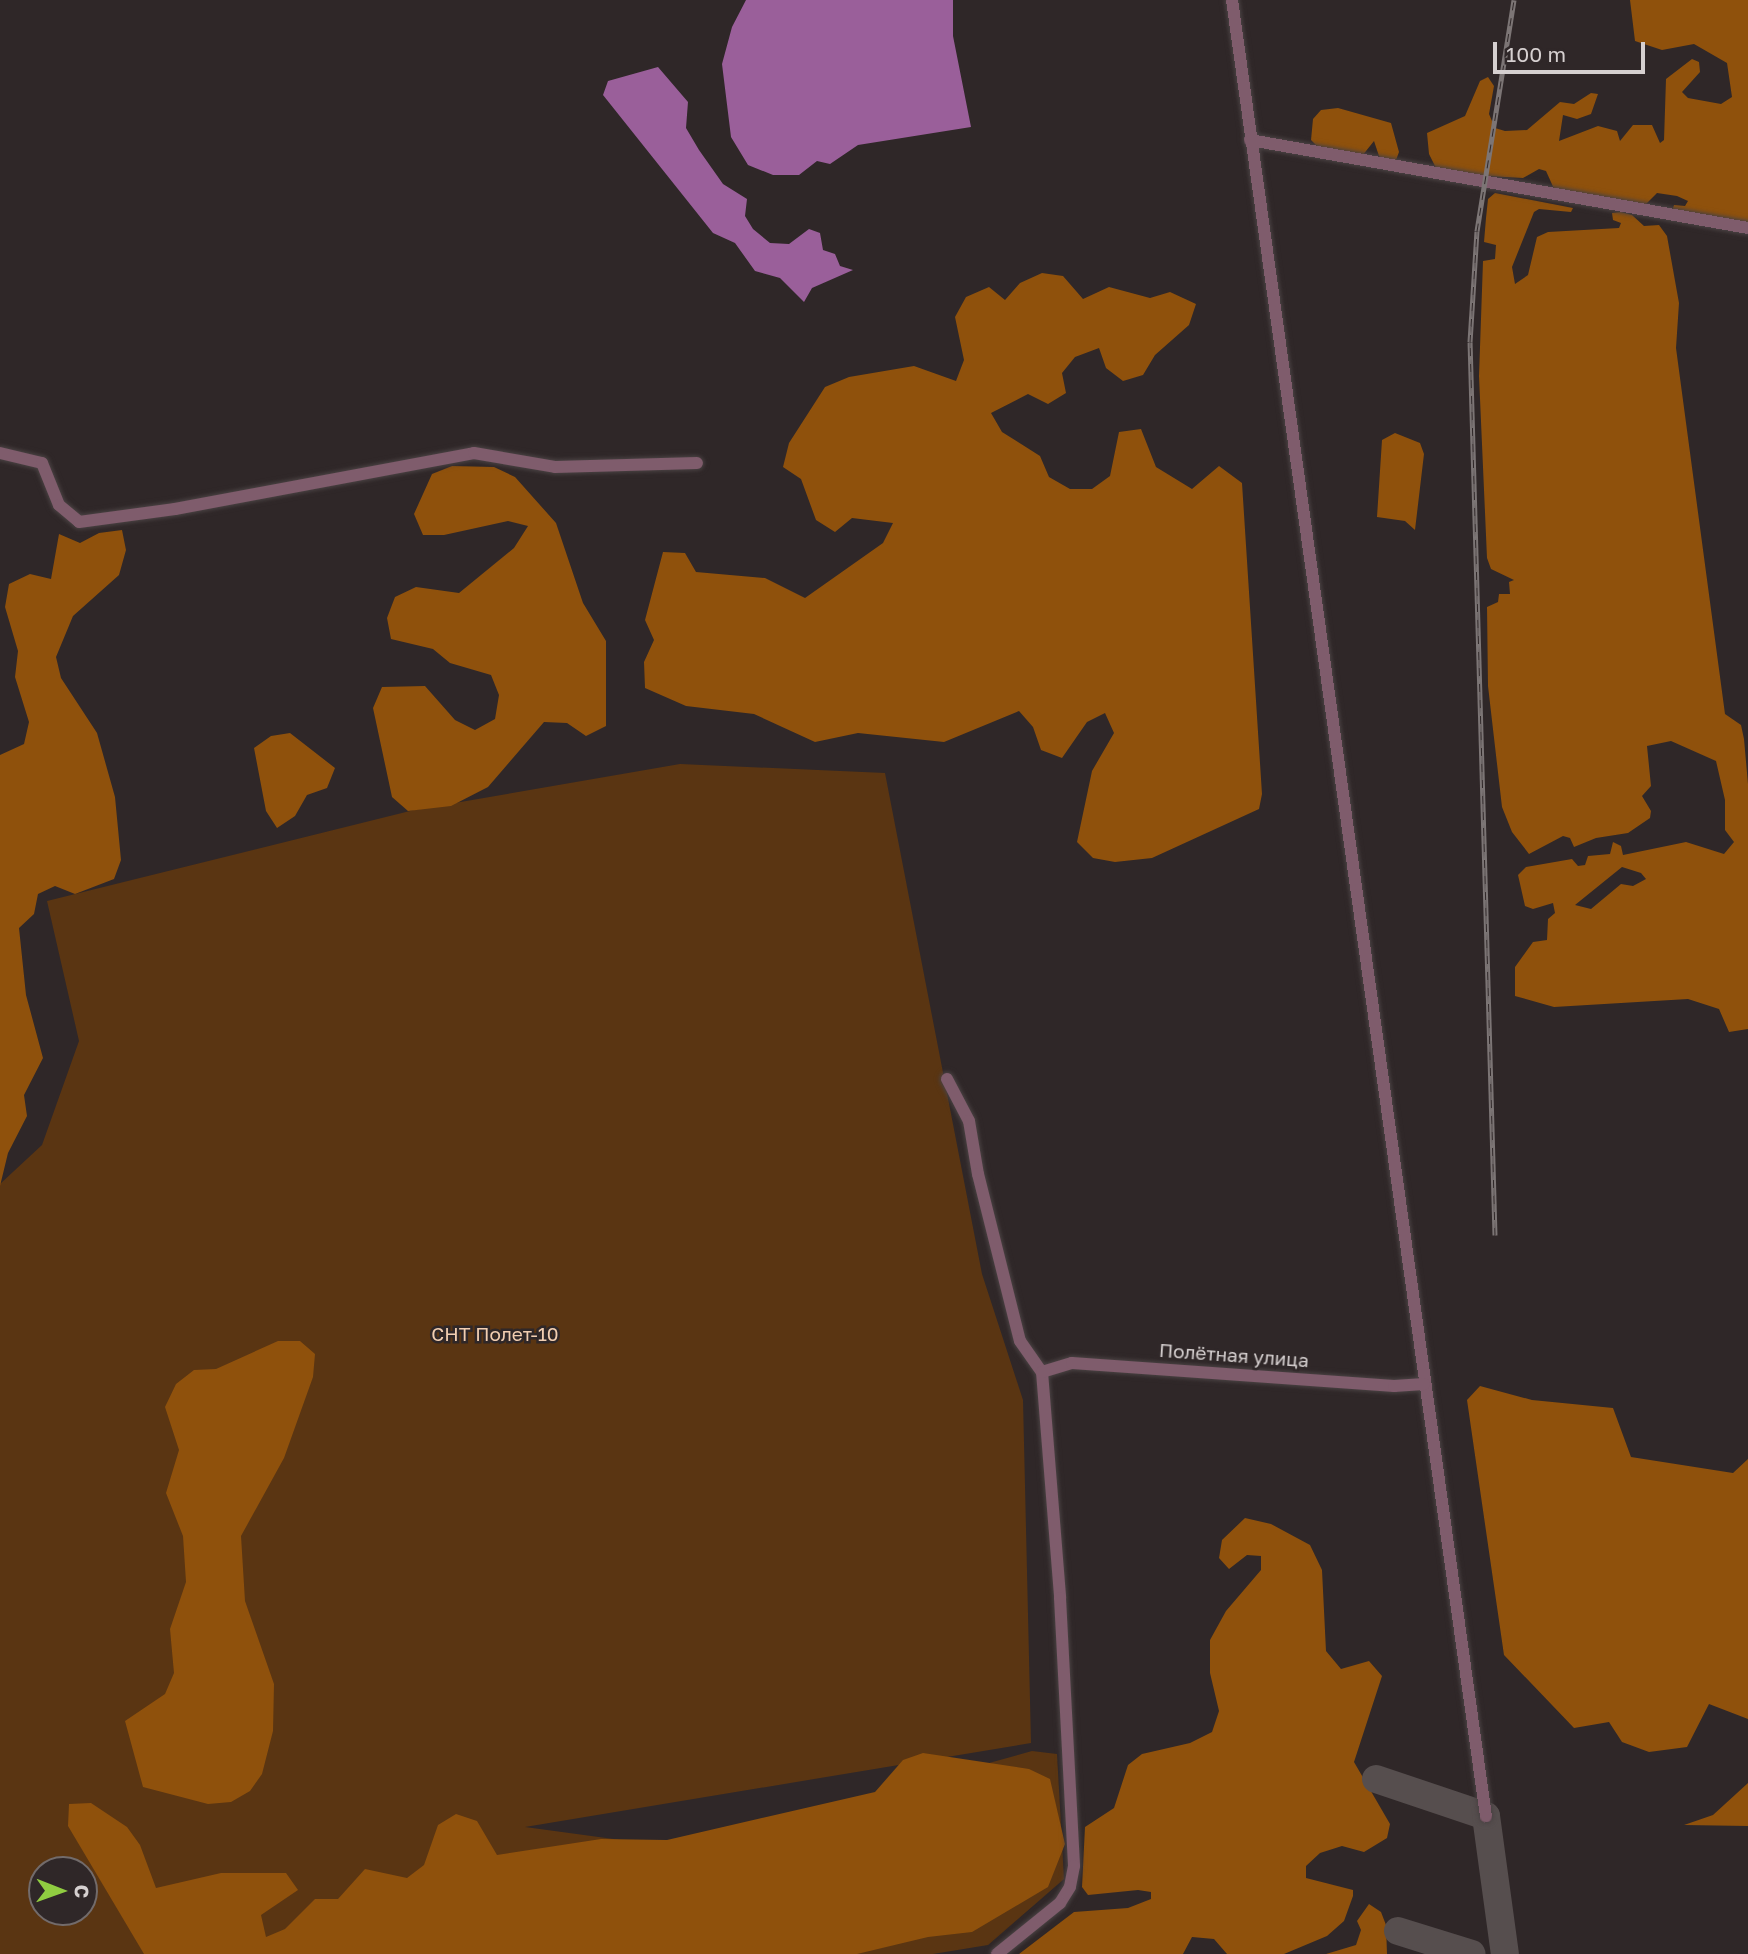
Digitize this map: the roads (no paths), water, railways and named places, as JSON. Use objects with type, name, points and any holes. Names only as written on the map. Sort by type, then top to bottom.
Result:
[{"type":"street","points":[[1232,0],[1486,1816]]},
{"type":"street","points":[[1250,140],[1748,228]]},
{"type":"street","points":[[0,453],[42,463],[59,505],[79,522],[174,509],[474,453],[555,467],[697,463]]},
{"type":"street","points":[[947,1079],[969,1121],[978,1174],[1020,1341],[1042,1372],[1074,1866],[1070,1886],[1060,1903],[997,1954]]},
{"type":"street","name":"Полётная улица","points":[[1042,1372],[1072,1363],[1394,1386],[1424,1384]]},
{"type":"railway","points":[[1495,1235],[1470,342],[1477,231],[1514,0]]},
{"type":"park label","name":"СНТ Полет-10","points":[[495,1334]]}]
